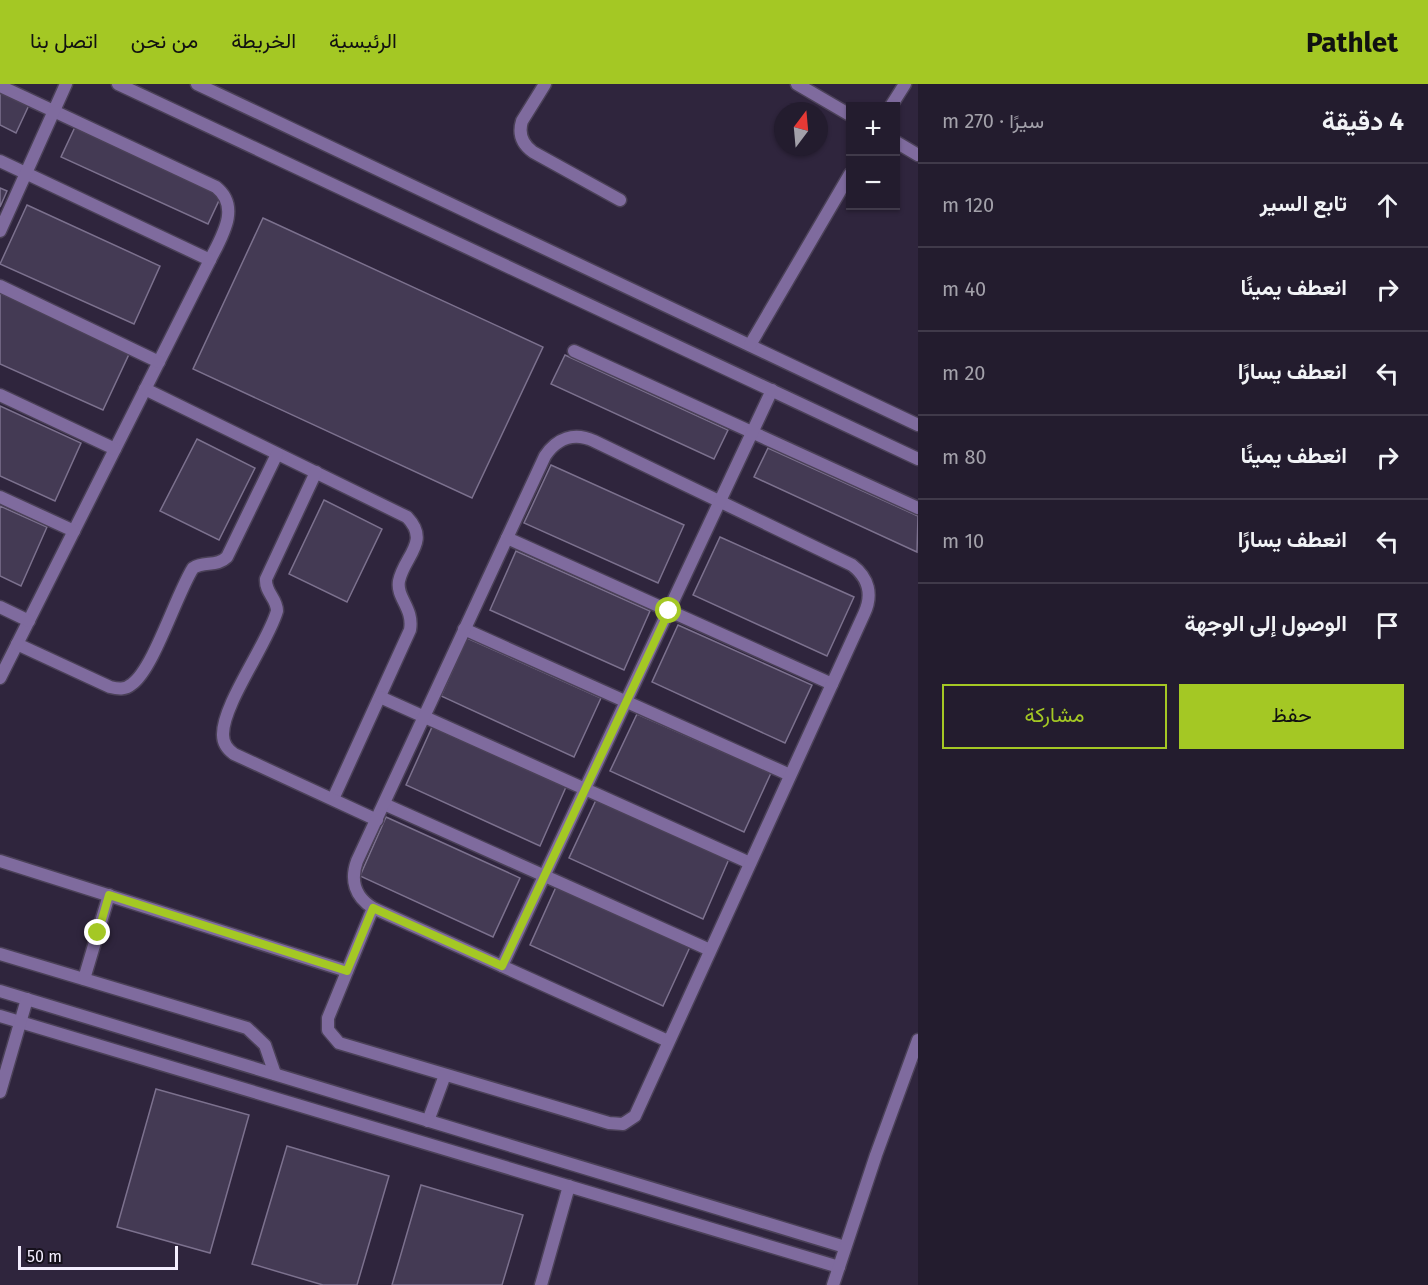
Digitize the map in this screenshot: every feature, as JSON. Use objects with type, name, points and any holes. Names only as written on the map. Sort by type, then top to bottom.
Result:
[{"type":"street","points":[[0,231],[66,84]]},
{"type":"street","points":[[118,84],[918,459]]},
{"type":"street","points":[[197,84],[918,425]]},
{"type":"street","points":[[545,84],[522,121],[520,128],[522,142],[532,152],[620,201]]},
{"type":"street","points":[[797,84],[846,114]]},
{"type":"street","points":[[894,102],[905,84]]},
{"type":"street","points":[[0,86],[216,187],[224,194],[230,211],[210,260],[0,678]]},
{"type":"street","points":[[900,144],[918,155]]},
{"type":"street","points":[[0,162],[210,260]]},
{"type":"street","points":[[750,345],[846,181]]},
{"type":"street","points":[[0,286],[159,362]]},
{"type":"street","points":[[574,351],[918,508]]},
{"type":"street","points":[[145,389],[406,517],[416,529],[416,545],[399,582],[400,595],[411,614],[410,630],[333,799]]},
{"type":"street","points":[[502,966],[772,390]]},
{"type":"street","points":[[0,395],[115,449]]},
{"type":"street","points":[[373,908],[328,1018],[333,1037],[346,1047],[609,1123],[623,1124],[635,1116],[868,606],[868,587],[865,578],[852,565],[594,441],[576,436],[558,442],[545,456],[376,820],[353,875],[360,898],[373,908],[668,1041]]},
{"type":"street","points":[[17,644],[110,687],[124,689],[132,685],[147,664],[193,568],[216,564],[227,557],[277,454]]},
{"type":"street","points":[[316,472],[266,579],[267,592],[274,601],[277,611],[229,711],[223,735],[224,744],[234,753],[376,820]]},
{"type":"street","points":[[0,496],[74,531]]},
{"type":"street","points":[[507,538],[832,684]]},
{"type":"street","points":[[0,608],[29,621]]},
{"type":"street","points":[[464,629],[790,775]]},
{"type":"street","points":[[380,696],[750,863]]},
{"type":"street","points":[[384,804],[710,950]]},
{"type":"street","points":[[0,861],[347,971]]},
{"type":"street","points":[[84,979],[109,895]]},
{"type":"street","points":[[0,954],[247,1028],[266,1045],[275,1074]]},
{"type":"street","points":[[0,991],[845,1247]]},
{"type":"street","points":[[0,1092],[27,999]]},
{"type":"street","points":[[0,1016],[839,1267]]},
{"type":"street","points":[[833,1285],[918,1040]]},
{"type":"street","points":[[428,1120],[445,1075]]},
{"type":"street","points":[[541,1285],[570,1186]]},
{"type":"building","points":[[0,90],[30,103],[16,133],[0,125]]},
{"type":"building","points":[[75,127],[222,194],[208,224],[61,157]]},
{"type":"building","points":[[0,188],[7,191],[0,207]]},
{"type":"building","points":[[27,205],[160,266],[134,324],[0,264]]},
{"type":"building","points":[[263,218],[543,347],[472,498],[193,369]]},
{"type":"building","points":[[0,293],[130,352],[103,410],[0,364]]},
{"type":"building","points":[[565,355],[728,430],[714,459],[551,384]]},
{"type":"building","points":[[0,406],[81,443],[55,501],[0,476]]},
{"type":"building","points":[[197,439],[255,468],[219,540],[160,511]]},
{"type":"building","points":[[768,448],[918,516],[917,552],[754,477]]},
{"type":"building","points":[[551,465],[684,525],[658,583],[524,523]]},
{"type":"building","points":[[324,500],[382,529],[347,602],[289,574]]},
{"type":"building","points":[[0,506],[47,527],[21,586],[0,576]]},
{"type":"building","points":[[720,537],[854,597],[827,656],[693,595]]},
{"type":"building","points":[[516,551],[650,611],[624,670],[490,610]]},
{"type":"building","points":[[678,625],[812,685],[785,743],[652,682]]},
{"type":"building","points":[[467,638],[601,698],[574,757],[441,696]]},
{"type":"building","points":[[637,714],[771,773],[744,832],[610,771]]},
{"type":"building","points":[[432,727],[566,787],[540,846],[406,785]]},
{"type":"building","points":[[596,800],[729,859],[703,919],[569,858]]},
{"type":"building","points":[[386,817],[520,878],[493,937],[360,876]]},
{"type":"building","points":[[556,887],[690,947],[663,1006],[530,945]]},
{"type":"building","points":[[156,1089],[249,1115],[210,1253],[117,1227]]},
{"type":"building","points":[[287,1146],[389,1176],[357,1285],[323,1285],[252,1264]]},
{"type":"building","points":[[421,1185],[523,1215],[502,1285],[392,1285]]},
{"type":"route","points":[[98,933],[109,895],[347,971],[373,908],[502,966],[669,611]]}]
